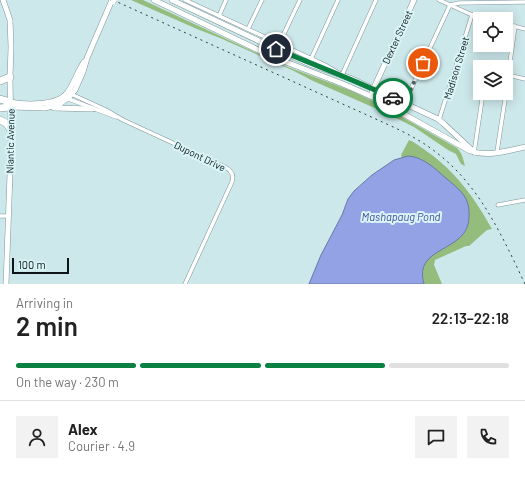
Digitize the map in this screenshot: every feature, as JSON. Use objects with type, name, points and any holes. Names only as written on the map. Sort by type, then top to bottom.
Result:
[{"type":"highway","points":[[0,81],[10,77]]},
{"type":"highway","points":[[0,99],[10,105]]},
{"type":"highway","points":[[0,108],[10,105]]},
{"type":"highway","points":[[0,120],[5,122],[11,130]]},
{"type":"main road","name":"Niantic Avenue","points":[[3,0],[8,13],[10,28],[11,130],[6,284]]},
{"type":"main road","points":[[154,0],[272,57],[370,96],[406,114],[462,148],[474,153],[484,154],[525,147]]},
{"type":"main road","points":[[172,0],[282,51],[342,75],[439,120],[474,153]]},
{"type":"main road","name":"Dexter Street","points":[[370,96],[414,0]]},
{"type":"main road","points":[[43,105],[66,97],[70,93],[79,70],[87,58],[113,1]]},
{"type":"main road","points":[[10,105],[43,105],[93,109]]},
{"type":"street","points":[[185,0],[190,1],[248,30],[327,66],[342,75],[376,0]]},
{"type":"street","points":[[219,16],[226,0]]},
{"type":"street","points":[[248,30],[262,0]]},
{"type":"street","points":[[279,44],[300,0]]},
{"type":"street","points":[[311,59],[338,0]]},
{"type":"street","points":[[439,0],[472,15]]},
{"type":"street","points":[[450,5],[459,3],[525,2]]},
{"type":"street","points":[[404,104],[450,5]]},
{"type":"street","name":"Madison Street","points":[[439,120],[472,15]]},
{"type":"street","points":[[510,60],[515,26],[525,29]]},
{"type":"street","points":[[513,76],[525,79]]},
{"type":"street","name":"Dupont Drive","points":[[70,93],[123,120]]},
{"type":"street","name":"Dupont Drive","points":[[66,97],[123,120],[225,167],[232,174],[228,191],[185,284]]},
{"type":"street","points":[[474,153],[482,100]]},
{"type":"street","points":[[497,152],[505,100]]},
{"type":"street","points":[[498,204],[525,200]]},
{"type":"street","points":[[0,216],[8,216]]},
{"type":"green space","points":[[131,0],[143,0],[280,64],[352,91],[379,104],[457,148],[462,155],[465,166],[461,164],[456,154],[414,127],[386,113],[220,38]]},
{"type":"green space","points":[[409,140],[432,155],[450,171],[473,198],[492,229],[487,230],[469,246],[435,260],[434,265],[442,284],[424,284],[422,276],[425,263],[428,259],[451,244],[443,176],[421,159],[414,157],[402,158],[401,155]]},
{"type":"water","name":"Mashapaug Pond","points":[[408,156],[414,157],[429,164],[464,195],[469,210],[467,229],[452,244],[433,255],[426,262],[422,271],[424,284],[309,284],[321,255],[342,215],[348,199],[354,191],[372,175],[394,160]]},
{"type":"railway","points":[[113,0],[389,125],[426,145],[452,166],[478,196],[508,248],[525,284]]},
{"type":"way so far","points":[[393,98],[404,104],[423,63]]},
{"type":"route","points":[[276,49],[350,78],[393,98]]}]
